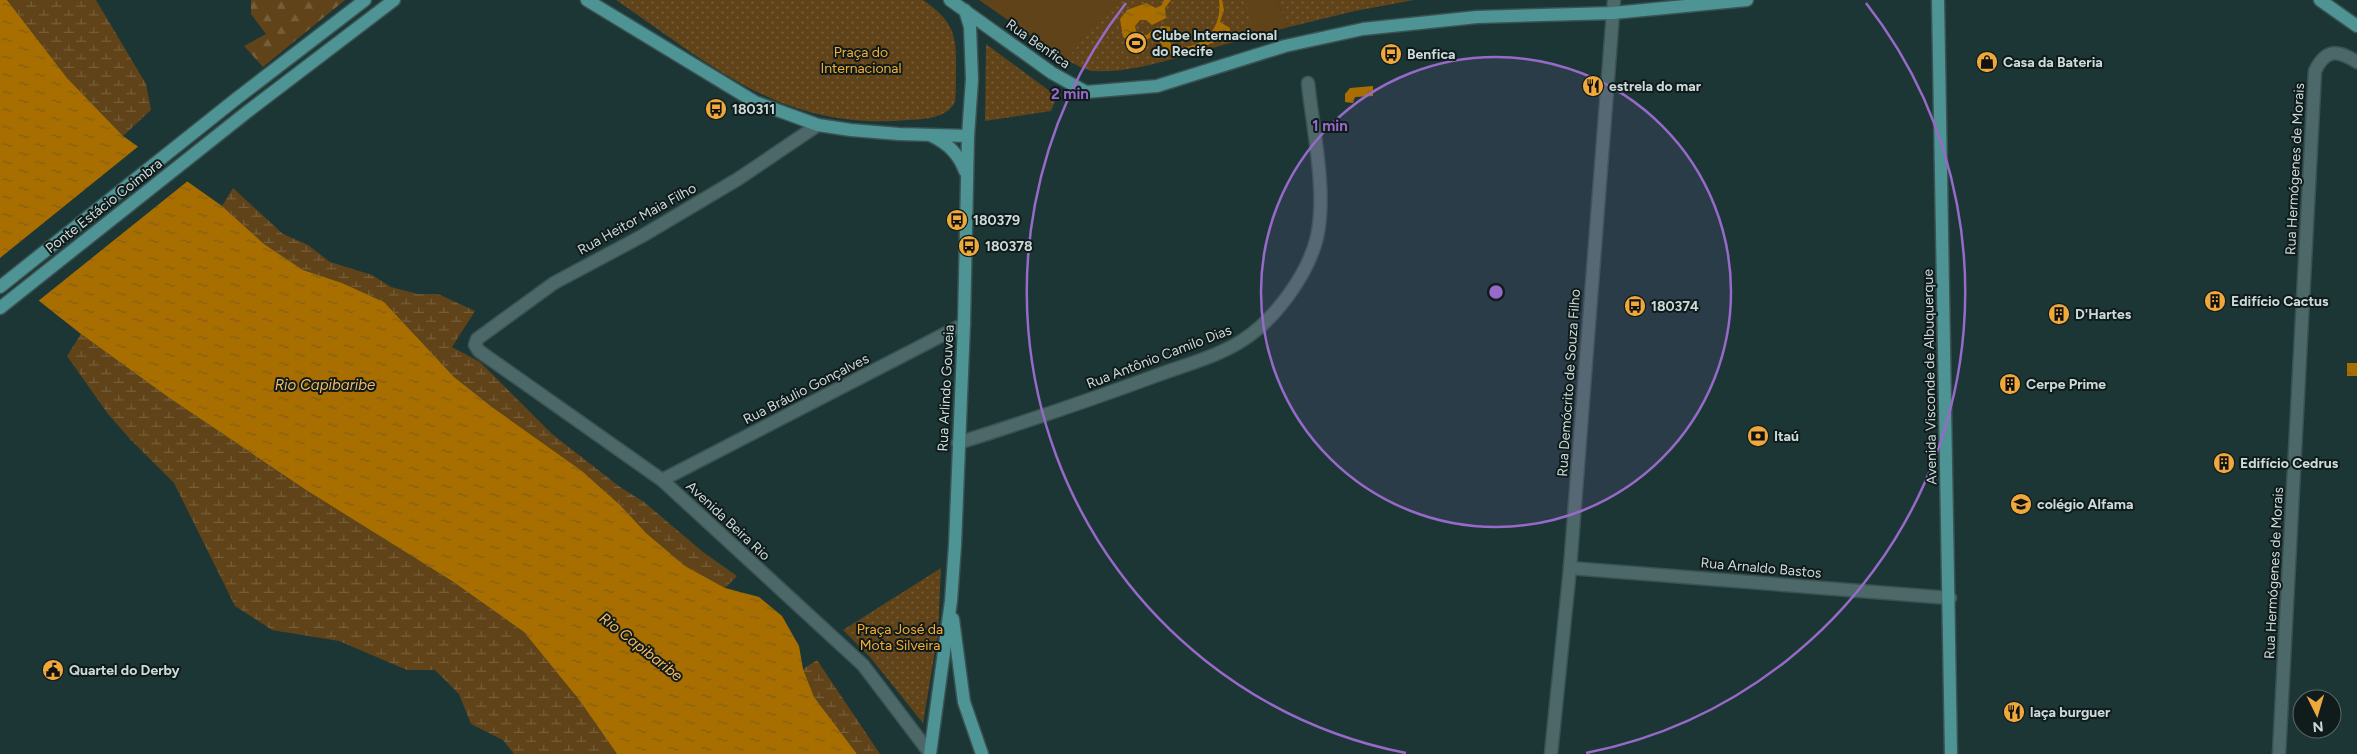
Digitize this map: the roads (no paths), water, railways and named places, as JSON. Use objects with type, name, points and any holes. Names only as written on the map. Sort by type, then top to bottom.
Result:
[{"type":"main road","name":"Ponte Estácio Coimbra","points":[[0,287],[218,112],[365,0]]},
{"type":"main road","name":"Ponte Estácio Coimbra","points":[[0,308],[228,127],[394,0]]},
{"type":"main road","points":[[587,0],[737,93],[755,102],[818,124],[851,130],[968,136],[972,79],[970,27],[965,10]]},
{"type":"main road","name":"Rua Benfica","points":[[950,0],[1052,73],[1086,92],[1157,86],[1285,46],[1363,28],[1478,17],[1613,13],[1747,0]]},
{"type":"main road","name":"Avenida Visconde de Albuquerque","points":[[1938,0],[1950,598],[1951,754]]},
{"type":"main road","points":[[2320,0],[2357,26]]},
{"type":"main road","name":"Rua Arlindo Gouveia","points":[[930,135],[945,142],[959,157],[967,175]]},
{"type":"main road","name":"Rua Arlindo Gouveia","points":[[930,753],[951,601],[964,324],[968,136]]},
{"type":"main road","name":"Rua Arlindo Gouveia","points":[[951,601],[964,702],[982,754]]},
{"type":"street","name":"Rua Demócrito de Souza Filho","points":[[1551,754],[1570,568],[1614,0]]},
{"type":"street","name":"Rua Hermógenes de Morais","points":[[2279,754],[2315,71],[2323,58],[2330,54],[2343,53],[2357,62]]},
{"type":"street","name":"Rua Antônio Camilo Dias","points":[[958,443],[1039,418],[1215,354],[1244,340],[1278,309],[1294,288],[1308,262],[1316,238],[1322,206],[1308,83]]},
{"type":"street","name":"Rua Heitor Maia Filho","points":[[475,345],[477,339],[554,283],[642,236],[738,179],[818,124]]},
{"type":"street","name":"Rua Bráulio Gonçalves","points":[[662,480],[964,324]]},
{"type":"street","name":"Avenida Beira Rio","points":[[475,345],[478,352],[662,480],[863,665],[930,753]]},
{"type":"street","name":"Rua Arnaldo Bastos","points":[[1570,568],[1950,598]]},
{"type":"water","name":"Rio Capibaribe","points":[[0,0],[7,0],[67,78],[123,136],[222,206],[264,244],[303,270],[342,283],[384,302],[454,377],[492,407],[582,471],[621,506],[646,533],[685,566],[725,588],[759,597],[782,616],[799,646],[803,669],[814,697],[857,754],[617,754],[580,701],[524,632],[452,581],[306,490],[168,397],[81,334],[0,270]]},
{"type":"water","points":[[1164,0],[1171,0],[1165,8],[1166,18],[1152,25],[1146,20],[1140,20],[1135,26],[1139,35],[1147,35],[1151,31],[1159,32],[1161,26],[1170,27],[1169,41],[1173,46],[1193,45],[1208,36],[1214,28],[1218,20],[1219,0],[1222,0],[1224,10],[1220,22],[1230,28],[1230,36],[1216,40],[1185,56],[1169,53],[1154,35],[1138,42],[1123,37],[1120,19],[1127,10],[1146,3],[1156,8],[1162,5]]},
{"type":"water","points":[[1373,86],[1373,96],[1355,97],[1353,103],[1345,102],[1345,94],[1350,88]]},
{"type":"water","points":[[2347,363],[2357,363],[2357,376],[2347,376]]},
{"type":"place","name":"Clube Internacional do Recife","points":[[1136,43]]},
{"type":"place","name":"Benfica","points":[[1391,54]]},
{"type":"place","name":"Casa da Bateria","points":[[1987,62]]},
{"type":"place","name":"estrela do mar","points":[[1593,86]]},
{"type":"place","name":"180311","points":[[716,109]]},
{"type":"place","name":"180379","points":[[957,220]]},
{"type":"place","name":"180378","points":[[969,246]]},
{"type":"place","name":"Edifício Cactus","points":[[2215,301]]},
{"type":"place","name":"180374","points":[[1635,306]]},
{"type":"place","name":"D'Hartes","points":[[2059,314]]},
{"type":"place","name":"Cerpe Prime","points":[[2010,384]]},
{"type":"place","name":"Itaú","points":[[1758,436]]},
{"type":"place","name":"Edifício Cedrus","points":[[2224,463]]},
{"type":"place","name":"colégio Alfama","points":[[2021,504]]},
{"type":"place","name":"Quartel do Derby","points":[[53,670]]},
{"type":"place","name":"laça burguer","points":[[2014,712]]},
{"type":"park label","name":"Praça do Internacional","points":[[861,60]]},
{"type":"park label","name":"Praça José da Mota Silveira","points":[[900,638]]}]
